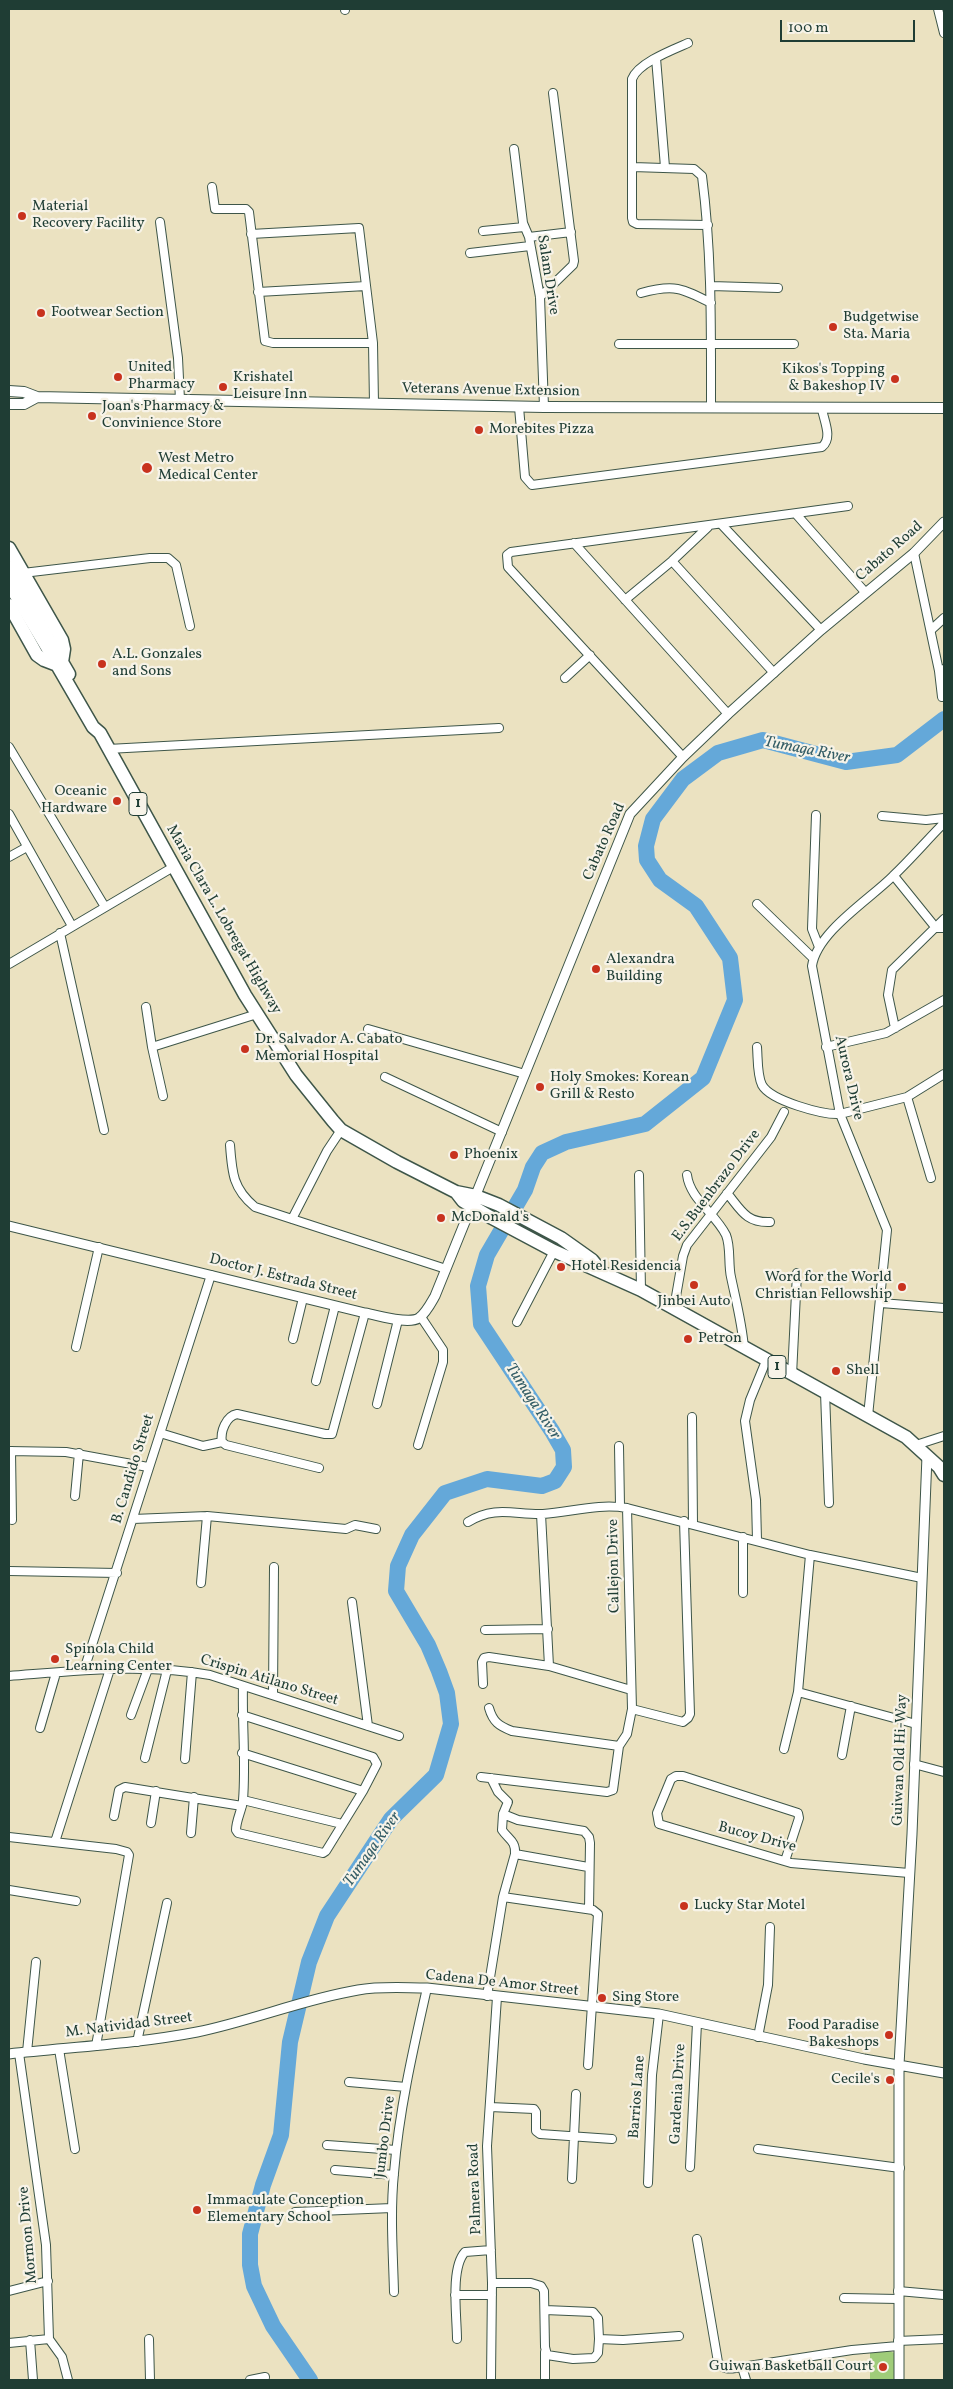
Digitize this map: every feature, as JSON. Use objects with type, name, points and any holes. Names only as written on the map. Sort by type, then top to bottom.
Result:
[{"type":"highway","name":"Maria Clara L. Lobregat Highway","points":[[9,548],[62,640],[64,649],[59,664]]},
{"type":"highway","name":"Maria Clara L. Lobregat Highway","points":[[9,605],[37,654],[44,660],[59,664],[257,1014],[315,1100],[341,1130],[397,1162],[474,1201],[492,1218],[587,1267],[601,1271],[641,1290],[868,1416],[916,1445],[944,1475]]},
{"type":"highway","name":"Maria Clara L. Lobregat Highway","points":[[474,1201],[499,1205],[560,1238],[592,1260],[601,1271]]},
{"type":"main road","name":"Veterans Avenue Extension","points":[[9,391],[24,392],[37,397],[519,407],[944,408]]},
{"type":"main road","name":"Veterans Avenue Extension","points":[[9,404],[24,404],[37,397]]},
{"type":"main road","points":[[9,567],[59,664]]},
{"type":"main road","points":[[9,585],[59,664]]},
{"type":"street","points":[[938,9],[944,33]]},
{"type":"street","points":[[688,43],[656,58],[634,73],[632,79],[633,222],[708,225]]},
{"type":"street","points":[[656,58],[665,167]]},
{"type":"street","points":[[540,297],[573,265],[574,257],[553,93]]},
{"type":"street","name":"Salam Drive","points":[[514,149],[524,227],[528,237],[540,297],[544,407]]},
{"type":"street","points":[[633,167],[694,169],[699,171],[702,176],[708,225],[711,286],[711,407]]},
{"type":"street","points":[[212,186],[215,209],[248,210],[263,339],[268,343],[373,343]]},
{"type":"street","points":[[160,222],[176,342],[180,400]]},
{"type":"street","points":[[483,231],[524,227]]},
{"type":"street","points":[[251,234],[359,228],[373,343],[374,404]]},
{"type":"street","points":[[528,237],[571,232]]},
{"type":"street","points":[[470,253],[530,246]]},
{"type":"street","points":[[258,292],[366,286]]},
{"type":"street","points":[[711,286],[778,288]]},
{"type":"street","points":[[641,292],[661,288],[686,290],[711,303]]},
{"type":"street","points":[[619,344],[794,344]]},
{"type":"street","points":[[519,407],[525,477],[532,486],[822,447],[828,442],[822,409]]},
{"type":"street","points":[[683,757],[507,564],[507,555],[511,552],[708,527],[848,506]]},
{"type":"street","points":[[796,514],[865,592]]},
{"type":"street","name":"Cabato Road","points":[[474,1201],[630,814],[683,757],[728,714],[821,630],[914,553],[944,522]]},
{"type":"street","points":[[722,525],[821,630]]},
{"type":"street","points":[[625,600],[672,561],[708,527]]},
{"type":"street","points":[[574,544],[728,714]]},
{"type":"street","points":[[914,553],[942,670],[942,696]]},
{"type":"street","points":[[23,573],[150,558],[168,558],[176,565],[190,626]]},
{"type":"street","points":[[672,561],[774,672]]},
{"type":"street","points":[[931,630],[944,618]]},
{"type":"street","points":[[565,678],[590,655]]},
{"type":"street","points":[[104,741],[499,728]]},
{"type":"street","points":[[9,747],[105,907]]},
{"type":"street","points":[[9,814],[72,926]]},
{"type":"street","points":[[816,815],[812,929],[818,946]]},
{"type":"street","points":[[882,816],[926,820],[944,818]]},
{"type":"street","name":"Aurora Drive","points":[[868,1416],[887,1230],[840,1114],[812,974],[813,958],[818,946],[838,925],[894,876],[944,823]]},
{"type":"street","points":[[9,857],[27,847]]},
{"type":"street","points":[[9,964],[174,866]]},
{"type":"street","points":[[894,876],[936,928]]},
{"type":"street","points":[[757,904],[813,958]]},
{"type":"street","points":[[895,1028],[888,995],[892,970],[944,919]]},
{"type":"street","points":[[936,928],[944,928]]},
{"type":"street","points":[[60,933],[104,1130]]},
{"type":"street","points":[[826,1047],[879,1035],[944,1000]]},
{"type":"street","points":[[146,1007],[152,1047],[163,1096]]},
{"type":"street","points":[[152,1047],[257,1014]]},
{"type":"street","points":[[368,1029],[525,1074]]},
{"type":"street","points":[[757,1047],[760,1077],[767,1091],[784,1100],[830,1115],[907,1098],[944,1074]]},
{"type":"street","points":[[385,1077],[502,1132]]},
{"type":"street","points":[[907,1098],[931,1178]]},
{"type":"street","name":"E.S.Buenbrazo Drive","points":[[674,1308],[682,1256],[687,1245],[771,1138],[784,1112]]},
{"type":"street","points":[[292,1219],[327,1151],[341,1130]]},
{"type":"street","points":[[230,1145],[232,1169],[242,1196],[255,1207],[446,1269]]},
{"type":"street","points":[[639,1175],[641,1290]]},
{"type":"street","points":[[688,1175],[694,1194],[713,1214],[727,1236],[730,1275],[742,1324],[744,1348]]},
{"type":"street","points":[[727,1193],[752,1221],[770,1222]]},
{"type":"street","points":[[418,1445],[443,1362],[443,1350],[420,1317],[435,1296],[474,1201]]},
{"type":"street","name":"Doctor J. Estrada Street","points":[[9,1226],[365,1313],[398,1320],[415,1320],[420,1317]]},
{"type":"street","points":[[76,1347],[99,1247]]},
{"type":"street","points":[[516,1322],[554,1251]]},
{"type":"street","points":[[792,1375],[796,1273]]},
{"type":"street","name":"B. Candido Street","points":[[84,1670],[117,1573],[148,1467],[211,1275]]},
{"type":"street","points":[[293,1339],[303,1298]]},
{"type":"street","points":[[881,1303],[944,1308]]},
{"type":"street","points":[[316,1381],[335,1306]]},
{"type":"street","points":[[222,1442],[224,1427],[234,1414],[332,1434],[365,1313]]},
{"type":"street","points":[[377,1404],[398,1320]]},
{"type":"street","points":[[757,1540],[756,1500],[745,1421],[750,1400],[766,1361]]},
{"type":"street","points":[[824,1392],[829,1503]]},
{"type":"street","points":[[692,1417],[693,1524]]},
{"type":"street","points":[[160,1433],[203,1446],[222,1442],[271,1458],[318,1468]]},
{"type":"street","points":[[916,1445],[944,1436]]},
{"type":"street","points":[[468,1522],[479,1515],[508,1511],[541,1514],[597,1507],[624,1507],[619,1446]]},
{"type":"street","points":[[12,1520],[10,1451],[79,1454],[148,1467]]},
{"type":"street","points":[[75,1496],[79,1454]]},
{"type":"street","name":"Guiwan Old Hi-Way","points":[[899,2380],[899,2065],[927,1456]]},
{"type":"street","name":"Callejon Drive","points":[[482,1777],[611,1792],[614,1788],[619,1746],[627,1734],[632,1709],[624,1507],[810,1555],[922,1578]]},
{"type":"street","points":[[541,1514],[549,1666]]},
{"type":"street","points":[[201,1583],[208,1516]]},
{"type":"street","points":[[133,1519],[208,1516],[346,1528],[355,1525],[376,1529]]},
{"type":"street","points":[[632,1709],[683,1722],[690,1714],[684,1521]]},
{"type":"street","points":[[743,1537],[743,1593]]},
{"type":"street","points":[[784,1749],[798,1692],[810,1555]]},
{"type":"street","points":[[273,1695],[274,1567]]},
{"type":"street","points":[[9,1571],[117,1573]]},
{"type":"street","points":[[352,1602],[368,1726]]},
{"type":"street","points":[[485,1630],[548,1629]]},
{"type":"street","points":[[483,1684],[482,1662],[484,1658],[549,1666],[631,1690]]},
{"type":"street","points":[[55,1842],[110,1669]]},
{"type":"street","name":"Crispin Atilano Street","points":[[9,1676],[110,1669],[192,1672],[273,1695],[399,1736]]},
{"type":"street","points":[[131,1715],[148,1669]]},
{"type":"street","points":[[145,1758],[167,1670]]},
{"type":"street","points":[[185,1759],[192,1672]]},
{"type":"street","points":[[40,1728],[56,1673]]},
{"type":"street","points":[[242,1714],[373,1757],[377,1764],[363,1791],[326,1851],[319,1853],[238,1833],[236,1827],[242,1803],[242,1714],[243,1686]]},
{"type":"street","points":[[798,1692],[916,1724]]},
{"type":"street","points":[[842,1755],[851,1706]]},
{"type":"street","points":[[489,1708],[492,1718],[498,1725],[512,1731],[619,1746]]},
{"type":"street","points":[[242,1753],[363,1791]]},
{"type":"street","points":[[914,1764],[944,1772]]},
{"type":"street","name":"Bucoy Drive","points":[[785,1861],[799,1818],[798,1813],[683,1776],[676,1776],[667,1786],[657,1814],[659,1824],[785,1861],[909,1872]]},
{"type":"street","points":[[487,1996],[503,1897],[516,1854],[513,1841],[502,1830],[501,1823],[508,1802],[498,1792],[491,1778]]},
{"type":"street","points":[[114,1816],[119,1790],[122,1787],[242,1803],[342,1824]]},
{"type":"street","points":[[151,1823],[156,1791]]},
{"type":"street","points":[[191,1833],[194,1797]]},
{"type":"street","points":[[503,1814],[518,1820],[584,1831],[589,1837],[590,1843],[588,1866],[589,1909]]},
{"type":"street","points":[[9,1836],[116,1850],[127,1852],[129,1855],[96,2046]]},
{"type":"street","points":[[516,1854],[588,1866]]},
{"type":"street","points":[[9,1890],[76,1901]]},
{"type":"street","points":[[503,1897],[596,1911],[598,1919],[588,2065]]},
{"type":"street","points":[[137,2042],[168,1902]]},
{"type":"street","points":[[758,2036],[768,1985],[770,1927]]},
{"type":"street","name":"Mormon Drive","points":[[36,1962],[23,2053],[46,2245],[49,2338]]},
{"type":"street","name":"Cadena De Amor Street","points":[[280,2010],[360,1990],[427,1988],[591,2008],[659,2014],[944,2073]]},
{"type":"street","name":"Jumbo Drive","points":[[394,2292],[392,2208],[396,2150],[406,2087],[427,1988]]},
{"type":"street","name":"Palmera Road","points":[[491,2380],[492,2284],[487,2170],[497,1997]]},
{"type":"street","name":"M. Natividad Street","points":[[9,2054],[137,2042],[199,2031],[280,2010]]},
{"type":"street","name":"Barrios Lane","points":[[648,2183],[651,2085],[659,2014]]},
{"type":"street","name":"Gardenia Drive","points":[[690,2167],[697,2023]]},
{"type":"street","points":[[59,2049],[75,2150]]},
{"type":"street","points":[[349,2082],[406,2087]]},
{"type":"street","points":[[572,2180],[576,2094]]},
{"type":"street","points":[[490,2107],[534,2109],[536,2112],[537,2133],[574,2137],[612,2138]]},
{"type":"street","points":[[327,2145],[396,2150]]},
{"type":"street","points":[[758,2149],[900,2168]]},
{"type":"street","points":[[334,2170],[394,2175]]},
{"type":"street","points":[[295,2212],[392,2208]]},
{"type":"street","points":[[698,2239],[718,2362],[721,2367],[728,2369],[898,2343],[944,2339]]},
{"type":"street","points":[[457,2339],[455,2295],[458,2263],[461,2256],[470,2250],[491,2250]]},
{"type":"street","points":[[9,2290],[48,2281]]},
{"type":"street","points":[[492,2284],[531,2284],[541,2286],[544,2291],[545,2380]]},
{"type":"street","points":[[455,2295],[492,2295]]},
{"type":"street","points":[[844,2298],[944,2295]]},
{"type":"street","points":[[545,2310],[593,2312],[598,2318],[599,2338],[598,2353],[594,2358],[552,2357],[545,2352]]},
{"type":"street","points":[[599,2338],[623,2340],[679,2336]]},
{"type":"street","points":[[9,2343],[49,2338],[62,2357],[68,2380]]},
{"type":"street","points":[[149,2339],[150,2380]]},
{"type":"street","points":[[30,2340],[33,2380]]},
{"type":"street","points":[[742,2367],[746,2380]]},
{"type":"street","points":[[250,2380],[265,2377]]},
{"type":"green space","name":"Guiwan Basketball Court","points":[[885,2350],[895,2353],[895,2380],[870,2380],[870,2352]]},
{"type":"waterway","name":"Tumaga River","points":[[310,2380],[273,2326],[254,2286],[250,2265],[250,2234],[263,2185],[281,2135],[290,2042],[309,1962],[327,1916],[391,1819],[436,1775],[451,1724],[447,1693],[439,1671],[428,1645],[396,1591],[398,1566],[412,1535],[445,1493],[487,1479],[542,1486],[555,1481],[564,1467],[563,1450],[552,1431],[481,1324],[478,1286],[487,1255],[525,1190],[533,1167],[542,1153],[566,1142],[645,1124],[703,1078],[735,1000],[730,958],[696,906],[660,880],[647,860],[646,846],[653,819],[683,779],[718,753],[763,740],[846,762],[897,755],[944,719]]},
{"type":"place","name":"Material Recovery Facility","points":[[22,216]]},
{"type":"place","name":"Footwear Section","points":[[41,313]]},
{"type":"place","name":"Budgetwise Sta. Maria","points":[[833,327]]},
{"type":"place","name":"United Pharmacy","points":[[118,377]]},
{"type":"place","name":"Kikos's Topping & Bakeshop IV","points":[[895,379]]},
{"type":"place","name":"Krishatel Leisure Inn","points":[[223,387]]},
{"type":"place","name":"Joan's Pharmacy & Convinience Store","points":[[92,416]]},
{"type":"place","name":"Morebites Pizza","points":[[479,430]]},
{"type":"place","name":"West Metro Medical Center","points":[[147,468]]},
{"type":"place","name":"A.L. Gonzales and Sons","points":[[102,664]]},
{"type":"place","name":"Oceanic Hardware","points":[[117,801]]},
{"type":"place","name":"Alexandra Building","points":[[596,969]]},
{"type":"place","name":"Dr. Salvador A. Cabato Memorial Hospital","points":[[245,1049]]},
{"type":"place","name":"Holy Smokes: Korean Grill & Resto","points":[[540,1087]]},
{"type":"place","name":"Phoenix","points":[[454,1155]]},
{"type":"place","name":"McDonald's","points":[[441,1218]]},
{"type":"place","name":"Hotel Residencia","points":[[561,1267]]},
{"type":"place","name":"Jinbei Auto","points":[[694,1285]]},
{"type":"place","name":"Word for the World Christian Fellowship","points":[[902,1287]]},
{"type":"place","name":"Petron","points":[[688,1339]]},
{"type":"place","name":"Shell","points":[[836,1371]]},
{"type":"place","name":"Spinola Child Learning Center","points":[[55,1659]]},
{"type":"place","name":"Lucky Star Motel","points":[[684,1906]]},
{"type":"place","name":"Sing Store","points":[[602,1998]]},
{"type":"place","name":"Food Paradise Bakeshops","points":[[889,2035]]},
{"type":"place","name":"Cecile's","points":[[890,2080]]},
{"type":"place","name":"Immaculate Conception Elementary School","points":[[197,2210]]},
{"type":"place","name":"Guiwan Basketball Court","points":[[883,2367]]}]
